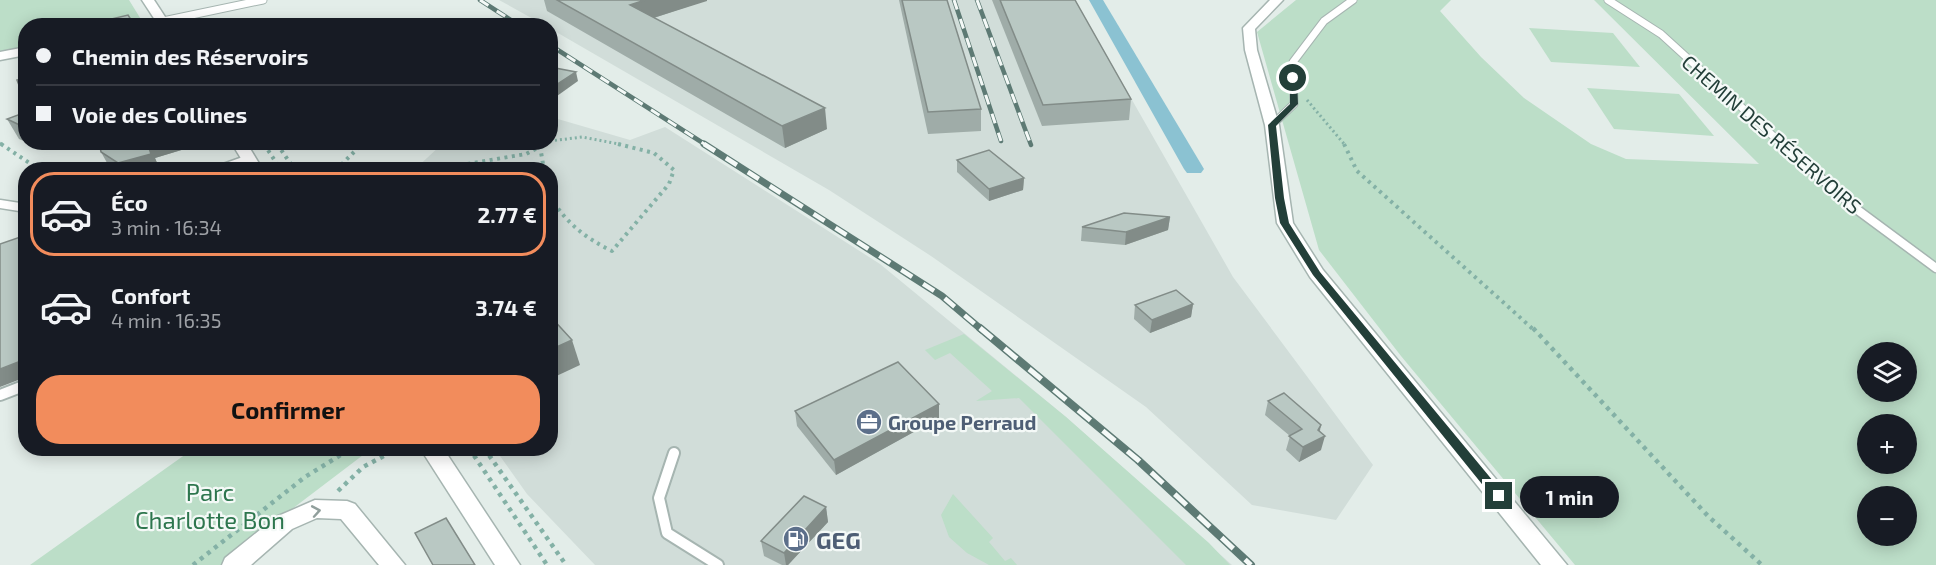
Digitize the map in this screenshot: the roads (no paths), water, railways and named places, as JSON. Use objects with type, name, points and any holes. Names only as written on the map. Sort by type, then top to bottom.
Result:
[{"type":"street","points":[[148,0],[161,18]]},
{"type":"street","points":[[1277,0],[1249,28],[1251,50],[1272,125],[1285,223],[1316,273],[1555,565]]},
{"type":"street","points":[[0,56],[18,53]]},
{"type":"street","points":[[436,456],[508,565]]},
{"type":"street","points":[[234,565],[284,523],[315,509],[347,510],[393,565]]},
{"type":"lane","points":[[186,18],[263,0]]},
{"type":"lane","points":[[1272,125],[1294,104],[1293,62],[1324,21],[1353,0]]},
{"type":"lane","name":"CHEMIN DES RÉSERVOIRS","points":[[1608,0],[1660,34],[1782,145],[1891,238],[1936,268]]},
{"type":"lane","points":[[0,204],[18,207]]},
{"type":"lane","points":[[0,395],[18,388]]},
{"type":"lane","points":[[674,453],[659,498],[667,533],[718,565]]},
{"type":"waterway","points":[[1096,0],[1194,169]]},
{"type":"railway","points":[[480,0],[508,18]]},
{"type":"railway","points":[[954,0],[1001,141]]},
{"type":"railway","points":[[977,0],[1031,145]]},
{"type":"railway","points":[[558,50],[706,145]]},
{"type":"railway","points":[[704,144],[942,296],[982,330]]},
{"type":"railway","points":[[980,328],[1138,460],[1251,565]]},
{"type":"place","name":"Groupe Perraud","points":[[869,422]]},
{"type":"place","name":"GEG","points":[[796,539]]},
{"type":"park label","name":"Parc Charlotte Bon","points":[[210,505]]}]
